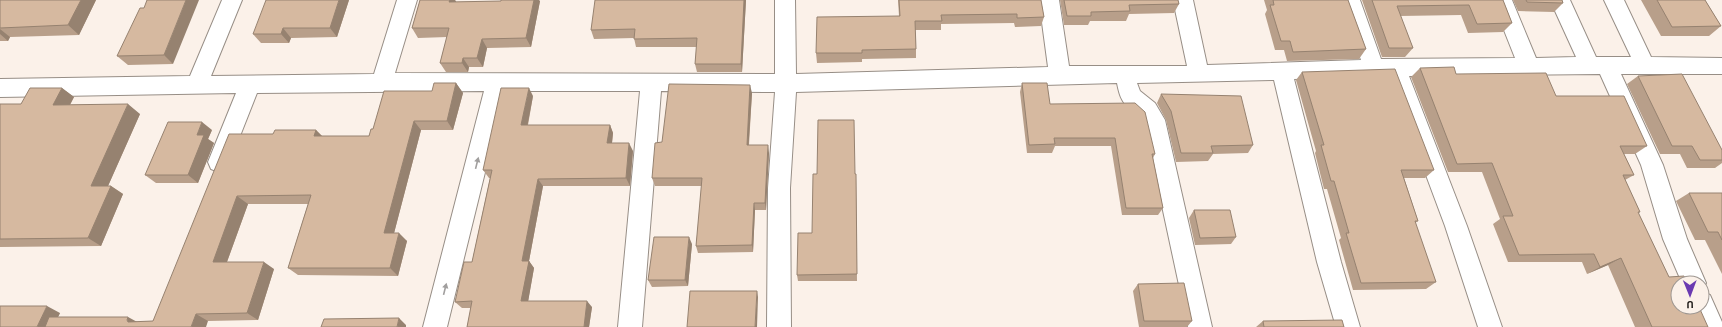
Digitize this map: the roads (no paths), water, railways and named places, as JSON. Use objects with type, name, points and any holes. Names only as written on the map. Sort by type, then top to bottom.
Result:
[{"type":"street","points":[[196,86],[232,0]]},
{"type":"street","points":[[382,82],[407,0]]},
{"type":"street","points":[[780,319],[779,188],[786,83],[785,0]]},
{"type":"street","points":[[1049,0],[1060,75]]},
{"type":"street","points":[[1183,0],[1199,74]]},
{"type":"street","points":[[1350,0],[1385,68],[1456,226],[1490,327]]},
{"type":"street","points":[[1502,0],[1528,66]]},
{"type":"street","points":[[1560,0],[1599,66],[1652,166],[1675,240],[1690,275]]},
{"type":"street","points":[[1614,0],[1645,65]]},
{"type":"street","points":[[0,88],[382,82],[651,84],[786,83],[1060,75],[1199,74],[1385,68],[1645,65],[1722,66]]},
{"type":"street","points":[[1282,71],[1329,262],[1348,327]]},
{"type":"street","points":[[1125,75],[1130,95],[1136,102],[1147,109],[1154,120],[1200,327]]},
{"type":"street","points":[[436,327],[497,82]]},
{"type":"street","points":[[630,327],[651,84]]},
{"type":"street","points":[[212,179],[250,85]]},
{"type":"street","points":[[1707,315],[1712,327]]}]
